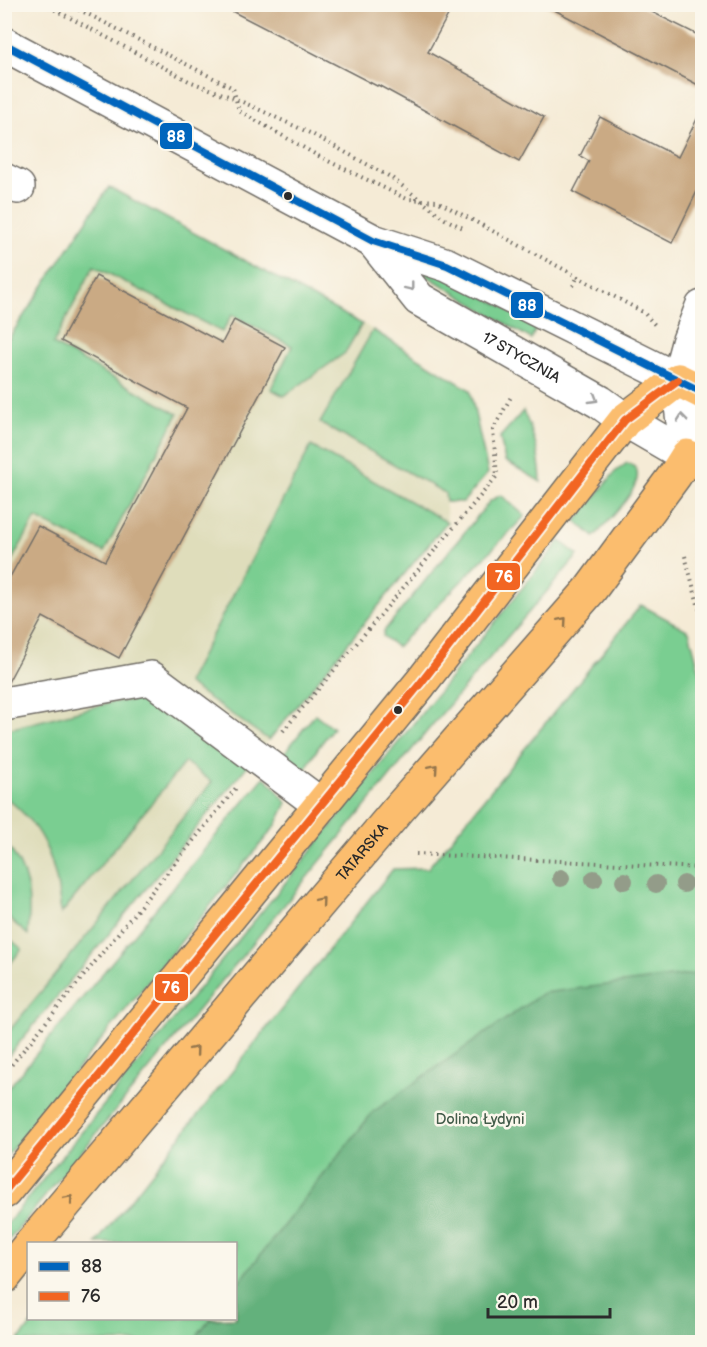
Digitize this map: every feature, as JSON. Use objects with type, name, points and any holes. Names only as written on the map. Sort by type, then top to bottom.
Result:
[{"type":"main road","points":[[4,1192],[427,675],[625,420],[690,386]]},
{"type":"main road","name":"TATARSKA","points":[[33,1242],[396,812],[590,590],[675,475],[694,460]]},
{"type":"main road","name":"TATARSKA","points":[[4,1277],[27,1249]]},
{"type":"street","name":"17 STYCZNIA","points":[[4,44],[374,241],[447,264],[690,386]]},
{"type":"street","name":"17 STYCZNIA","points":[[374,241],[419,299],[600,402],[625,420],[694,460]]},
{"type":"street","points":[[694,460],[688,343],[702,307]]},
{"type":"street","points":[[4,705],[151,678],[321,805]]},
{"type":"path","points":[[44,4],[189,81],[236,99],[312,134],[392,178],[445,219],[466,230]]},
{"type":"path","points":[[68,4],[233,88],[239,111],[322,158],[407,199],[437,201],[643,312],[655,325],[646,325]]},
{"type":"path","points":[[565,281],[584,291]]},
{"type":"path","points":[[497,476],[493,430],[501,413]]},
{"type":"path","points":[[685,556],[702,619]]},
{"type":"path","points":[[416,854],[702,868]]},
{"type":"shaded area","points":[[109,187],[365,325],[435,370],[447,522],[5,1062],[5,344]]},
{"type":"green space","points":[[109,187],[362,324],[345,353],[284,396],[271,389],[292,346],[232,315],[222,332],[94,266],[53,344],[178,414],[104,552],[36,518],[5,572],[5,344]]},
{"type":"green space","points":[[423,264],[538,325],[531,339],[424,274]]},
{"type":"green space","points":[[373,330],[470,390],[488,473],[463,502],[446,502],[445,493],[320,423]]},
{"type":"green space","points":[[523,411],[536,446],[541,482],[505,461],[500,437]]},
{"type":"green space","points":[[311,446],[447,522],[269,740],[187,683]]},
{"type":"green space","points":[[627,463],[636,469],[637,477],[634,487],[618,511],[594,537],[576,521],[615,472]]},
{"type":"green space","points":[[501,495],[525,516],[397,647],[383,636],[384,631],[490,501]]},
{"type":"green space","points":[[560,541],[578,555],[438,718],[5,1245],[5,1226]]},
{"type":"green space","name":"Dolina Łydyni","points":[[641,605],[689,631],[702,680],[702,1342],[17,1342],[35,1320],[237,1320],[237,1242],[97,1242],[393,869],[428,868]]},
{"type":"green space","points":[[153,701],[249,764],[5,1060],[5,1036],[212,782],[185,762],[61,914],[56,880],[47,849],[30,822],[5,797],[5,730],[113,702]]},
{"type":"green space","points":[[315,714],[333,728],[302,775],[278,761]]},
{"type":"green space","points":[[264,777],[287,803],[276,825],[5,1158],[5,1092]]},
{"type":"green space","points":[[4,841],[19,863],[27,885],[28,935],[5,915]]},
{"type":"green space","points":[[5,935],[22,949],[5,970]]},
{"type":"green space","points":[[702,973],[702,1342],[200,1342],[198,1334],[209,1320],[237,1320],[237,1285],[373,1112],[543,993]]},
{"type":"building","points":[[218,4],[454,4],[428,52],[544,117],[519,162],[378,85]]},
{"type":"building","points":[[543,4],[636,4],[702,37],[702,87]]},
{"type":"building","points":[[702,109],[702,181],[672,243],[573,192],[589,161],[580,156],[600,117],[678,157]]},
{"type":"building","points":[[96,276],[222,343],[234,320],[285,347],[119,658],[43,617],[7,684],[4,685],[4,588],[38,526],[105,561],[187,408],[61,341]]},
{"type":"transit line","name":"88","points":[[4,44],[373,241],[447,265],[702,392]]},
{"type":"transit line","name":"76","points":[[4,1192],[420,684],[625,420],[678,380]]}]
